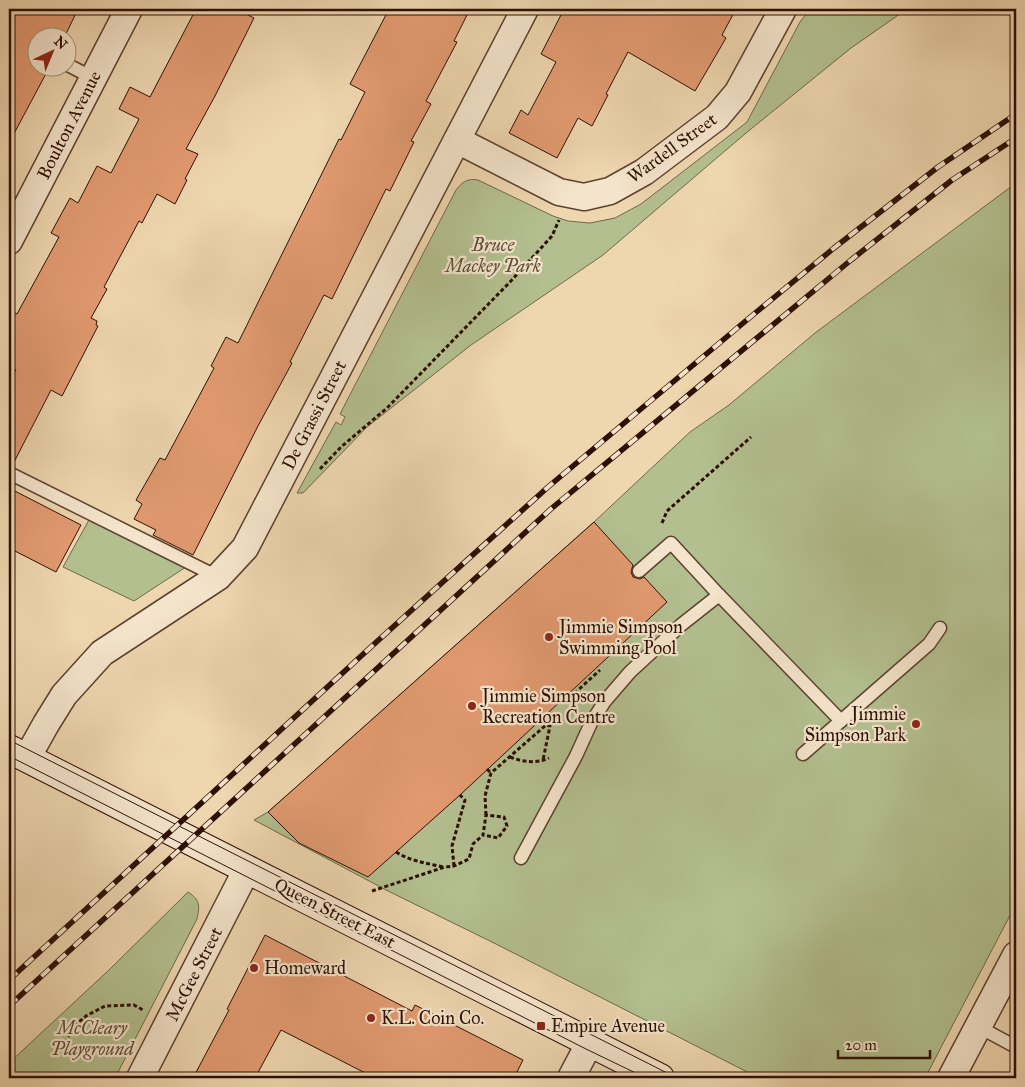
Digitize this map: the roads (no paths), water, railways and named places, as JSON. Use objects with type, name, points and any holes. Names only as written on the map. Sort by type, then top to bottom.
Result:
[{"type":"main road","name":"Queen Street East","points":[[18,754],[660,1078]]},
{"type":"street","name":"Boulton Avenue","points":[[13,224],[129,9]]},
{"type":"street","name":"De Grassi Street","points":[[18,754],[46,724],[64,695],[102,653],[218,577],[245,548],[525,9]]},
{"type":"street","name":"Wardell Street","points":[[457,140],[560,192],[584,197],[610,191],[644,172],[717,117],[738,92],[783,9]]},
{"type":"street","name":"McGee Street","points":[[140,1078],[247,869]]},
{"type":"street","points":[[952,1078],[1016,955]]},
{"type":"street","points":[[571,1078],[590,1042]]},
{"type":"lane","points":[[78,70],[93,78]]},
{"type":"lane","points":[[9,473],[218,577]]},
{"type":"lane","points":[[639,572],[671,543],[841,721]]},
{"type":"lane","points":[[521,858],[576,756],[591,723],[605,701],[630,672],[681,625],[719,595]]},
{"type":"lane","points":[[803,754],[930,644],[940,628]]},
{"type":"lane","points":[[979,1027],[1016,1047]]},
{"type":"tram line","points":[[9,740],[677,1078]]},
{"type":"tram line","points":[[9,756],[646,1078]]},
{"type":"railway","points":[[9,980],[548,487],[834,248],[938,167],[1016,114]]},
{"type":"railway","points":[[9,1006],[552,508],[851,260],[952,180],[1016,138]]},
{"type":"place","name":"Jimmie Simpson Swimming Pool","points":[[549,637]]},
{"type":"place","name":"Jimmie Simpson Recreation Centre","points":[[472,706]]},
{"type":"place","name":"Jimmie Simpson Park","points":[[916,724]]},
{"type":"place","name":"Homeward","points":[[254,968]]},
{"type":"place","name":"K.L. Coin Co.","points":[[371,1018]]},
{"type":"place","name":"Empire Avenue","points":[[541,1026]]},
{"type":"park label","name":"Bruce Mackey Park","points":[[493,255]]},
{"type":"park label","name":"McCleary Playground","points":[[92,1038]]}]
